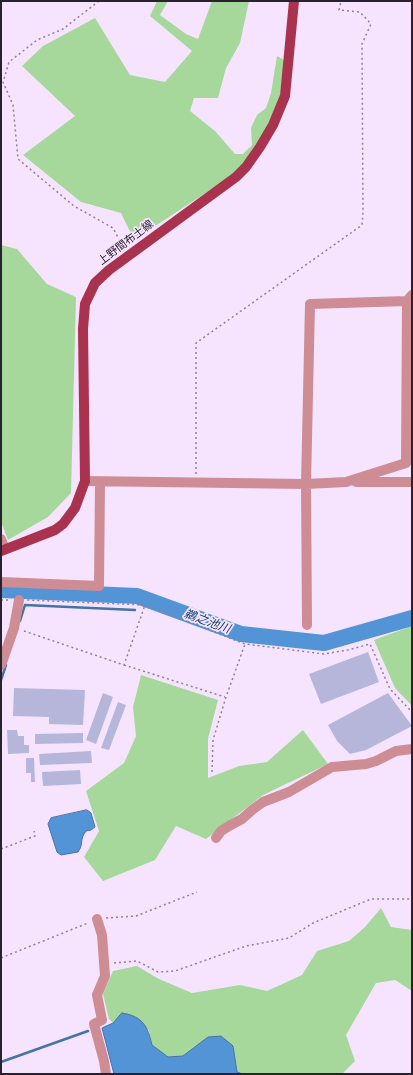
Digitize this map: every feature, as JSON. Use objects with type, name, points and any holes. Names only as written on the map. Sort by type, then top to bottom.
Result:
[{"type":"main road","name":"上野間布土線","points":[[2,546],[55,530],[63,524],[75,508],[85,481],[85,304],[95,283],[109,270],[236,177],[246,167],[260,147],[273,125],[285,96],[294,1]]},
{"type":"street","points":[[307,625],[306,484],[310,304],[409,298],[406,463],[346,482]]},
{"type":"street","points":[[85,481],[306,484],[346,482],[412,482]]},
{"type":"street","points":[[1,582],[99,586],[100,482]]},
{"type":"street","points":[[1,665],[14,628],[19,600]]},
{"type":"street","points":[[216,838],[228,826],[242,819],[263,802],[289,792],[332,767],[366,764],[376,761],[396,751],[412,749]]},
{"type":"street","points":[[101,919],[100,927],[105,976],[97,995],[102,1020],[94,1024],[106,1074]]},
{"type":"path","points":[[100,1],[63,29],[37,40],[9,62],[3,82],[13,105],[18,159],[74,206],[113,228],[128,256]]},
{"type":"path","points":[[196,482],[196,343],[362,225],[362,44],[371,24],[360,12],[339,10],[341,1]]},
{"type":"path","points":[[1,600],[145,605],[245,644],[324,654],[370,644],[390,689],[412,712]]},
{"type":"path","points":[[124,665],[145,605]]},
{"type":"path","points":[[14,628],[226,697]]},
{"type":"path","points":[[212,772],[213,740],[226,697],[245,644]]},
{"type":"path","points":[[1,849],[35,836],[34,831]]},
{"type":"path","points":[[1,958],[101,919],[136,916],[197,892]]},
{"type":"path","points":[[114,964],[137,961],[158,972],[175,971],[246,946],[289,938],[313,923],[371,899],[412,899]]},
{"type":"green space","points":[[157,1],[168,1],[160,15],[186,34],[198,39],[212,1],[249,1],[240,43],[226,68],[218,98],[194,98],[190,111],[215,131],[235,154],[243,154],[252,145],[251,128],[257,115],[266,108],[271,93],[277,56],[284,60],[280,100],[258,145],[239,171],[134,240],[121,213],[81,202],[23,155],[75,116],[22,66],[43,46],[95,18],[130,75],[165,82],[192,51],[150,16]]},
{"type":"green space","points":[[1,245],[17,249],[47,284],[76,297],[71,493],[48,517],[8,540],[1,522]]},
{"type":"green space","points":[[412,626],[412,706],[395,688],[374,640]]},
{"type":"green space","points":[[141,675],[218,700],[208,739],[208,778],[239,766],[267,762],[303,730],[328,764],[263,795],[206,839],[176,826],[155,860],[103,881],[84,857],[99,831],[86,791],[124,763],[136,736],[133,707]]},
{"type":"green space","points":[[381,908],[391,927],[412,930],[412,991],[395,980],[376,983],[346,1035],[355,1061],[342,1074],[243,1074],[237,1072],[233,1046],[208,1037],[184,1056],[168,1057],[152,1045],[149,1030],[113,1023],[109,1019],[103,994],[113,971],[137,966],[159,979],[192,993],[240,985],[267,991],[302,975],[317,951],[349,941],[365,927]]},
{"type":"water","points":[[87,810],[91,813],[95,827],[86,831],[78,852],[61,855],[57,852],[48,824],[51,818]]},
{"type":"water","points":[[122,1013],[129,1014],[139,1019],[146,1027],[152,1045],[168,1057],[183,1056],[208,1037],[221,1036],[233,1046],[237,1072],[243,1074],[114,1074],[102,1028],[113,1023]]},
{"type":"building","points":[[368,652],[379,682],[321,704],[309,674]]},
{"type":"building","points":[[14,688],[85,690],[83,725],[49,724],[49,717],[13,716]]},
{"type":"building","points":[[103,693],[113,697],[96,744],[86,740]]},
{"type":"building","points":[[388,693],[412,726],[366,750],[350,754],[337,741],[328,725]]},
{"type":"building","points":[[118,702],[126,705],[109,750],[101,748]]},
{"type":"building","points":[[7,730],[17,730],[18,736],[24,736],[24,745],[29,745],[29,753],[8,754]]},
{"type":"building","points":[[83,733],[83,743],[35,744],[35,734]]},
{"type":"building","points":[[91,751],[92,763],[40,765],[39,754]]},
{"type":"building","points":[[26,758],[34,758],[35,782],[31,782],[31,773],[26,773]]},
{"type":"building","points":[[80,770],[81,784],[43,786],[42,772]]},
{"type":"waterway","name":"鵜之池川","points":[[1,590],[137,596],[241,634],[324,643],[412,618]]},
{"type":"waterway","points":[[20,621],[25,605],[135,610]]},
{"type":"waterway","points":[[1,680],[6,665]]},
{"type":"waterway","points":[[1,1062],[88,1031]]}]
